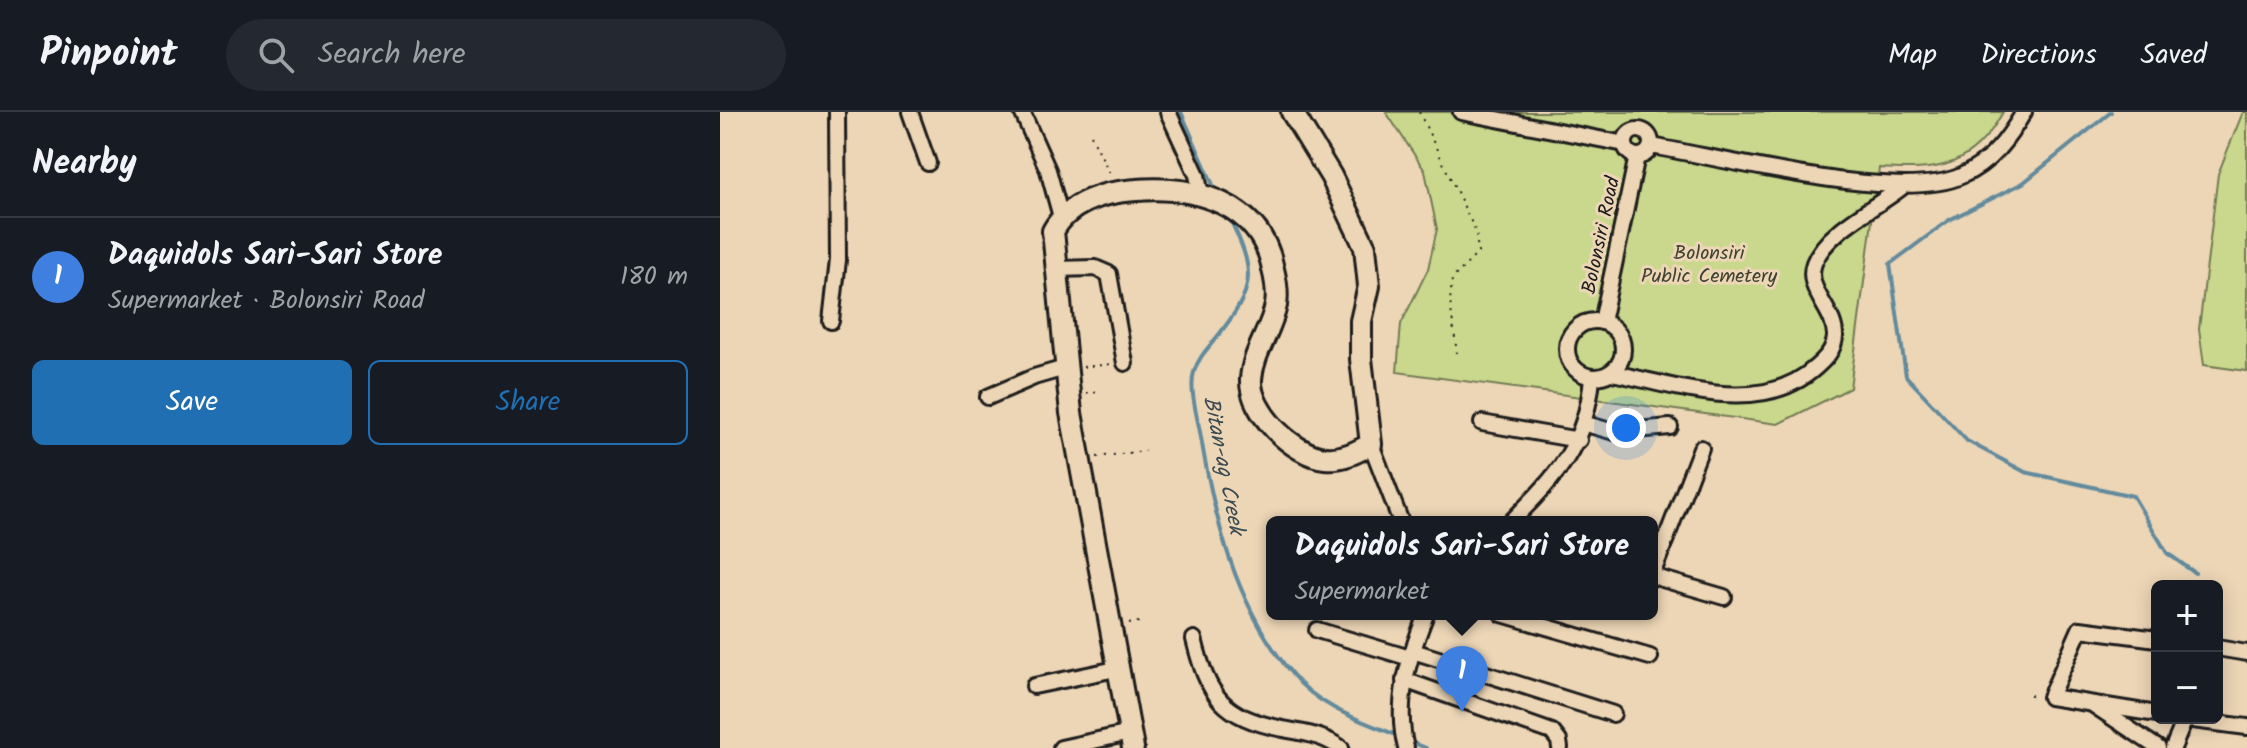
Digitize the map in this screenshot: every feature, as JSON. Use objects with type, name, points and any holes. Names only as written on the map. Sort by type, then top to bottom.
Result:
[{"type":"main road","points":[[1131,740],[1065,368],[1053,231],[1061,217],[1072,208],[1115,192],[1158,189],[1213,199],[1257,228],[1271,257],[1276,279],[1275,309],[1256,353],[1251,390],[1258,405],[1286,439],[1323,458],[1349,455],[1371,444],[1361,359],[1361,321],[1369,286],[1365,247],[1331,176],[1292,112]]},
{"type":"street","points":[[831,321],[838,260],[837,112]]},
{"type":"street","points":[[910,112],[928,163]]},
{"type":"street","points":[[1022,112],[1048,170],[1061,217]]},
{"type":"street","points":[[1168,112],[1197,175],[1213,199]]},
{"type":"street","points":[[1461,112],[1625,144]]},
{"type":"street","points":[[1651,146],[1902,187],[1948,181],[1977,167],[2006,142],[2024,112]]},
{"type":"street","points":[[1640,129],[1648,133],[1651,146],[1646,154],[1637,156],[1629,152],[1625,144],[1627,135],[1640,129]]},
{"type":"street","name":"Bolonsiri Road","points":[[1602,322],[1637,156]]},
{"type":"street","points":[[1612,373],[1621,360],[1623,344],[1616,330],[1602,322],[1579,326],[1567,346],[1574,369],[1592,378],[1612,373],[1736,395],[1761,395],[1783,390],[1807,376],[1826,358],[1835,342],[1835,328],[1816,291],[1814,263],[1823,248],[1902,187]]},
{"type":"street","points":[[1055,269],[1095,268],[1109,274],[1125,363]]},
{"type":"street","points":[[988,397],[1034,377],[1065,368]]},
{"type":"street","points":[[1517,516],[1549,483],[1579,440],[1586,424],[1592,378]]},
{"type":"street","points":[[1482,423],[1579,440]]},
{"type":"street","points":[[1586,424],[1614,432],[1670,427]]},
{"type":"street","points":[[1371,444],[1399,516]]},
{"type":"street","points":[[1658,559],[1701,448]]},
{"type":"street","points":[[1658,577],[1724,597]]},
{"type":"street","points":[[1406,748],[1401,729],[1404,680],[1424,620]]},
{"type":"street","points":[[1523,620],[1650,657]]},
{"type":"street","points":[[2151,638],[2080,629],[2050,697],[2151,713]]},
{"type":"street","points":[[1317,630],[1411,654],[1613,714]]},
{"type":"street","points":[[1194,639],[1213,695],[1239,715],[1263,725],[1322,736],[1341,748]]},
{"type":"street","points":[[2223,649],[2247,653]]},
{"type":"street","points":[[1034,686],[1116,669]]},
{"type":"street","points":[[1404,680],[1552,732],[1560,748]]},
{"type":"street","points":[[2089,703],[2158,748]]},
{"type":"street","points":[[2173,748],[2180,724]]},
{"type":"street","points":[[2222,724],[2247,727]]},
{"type":"street","points":[[1061,748],[1131,740]]},
{"type":"path","points":[[1419,112],[1476,232],[1478,253],[1452,279],[1450,302],[1457,353]]},
{"type":"path","points":[[1091,135],[1103,154],[1115,192]]},
{"type":"path","points":[[1065,368],[1125,363]]},
{"type":"path","points":[[1080,459],[1145,451]]},
{"type":"green space","name":"Bolonsiri Public Cemetery","points":[[1386,112],[2003,112],[1979,145],[1952,162],[1919,169],[1879,168],[1850,388],[1778,424],[1397,372],[1401,324],[1428,269],[1437,229],[1425,171]]},
{"type":"green space","points":[[2243,112],[2247,112],[2247,371],[2204,365],[2199,329],[2218,174]]},
{"type":"waterway","name":"Bitan-ag Creek","points":[[1181,112],[1217,194]]},
{"type":"waterway","points":[[2111,112],[2023,183],[1949,220],[1890,264],[1906,376],[1967,441],[2025,472],[2133,496],[2167,553],[2195,573]]},
{"type":"waterway","name":"Bitan-ag Creek","points":[[1229,217],[1244,252],[1248,279],[1245,292],[1230,320],[1198,362],[1192,386],[1212,496],[1230,559],[1242,590],[1272,647],[1303,686],[1328,705],[1401,737]]},
{"type":"waterway","name":"Bitan-ag Creek","points":[[1409,741],[1426,748]]},
{"type":"place","name":"Daquidols Sari-Sari Store","points":[[1462,712]]}]
